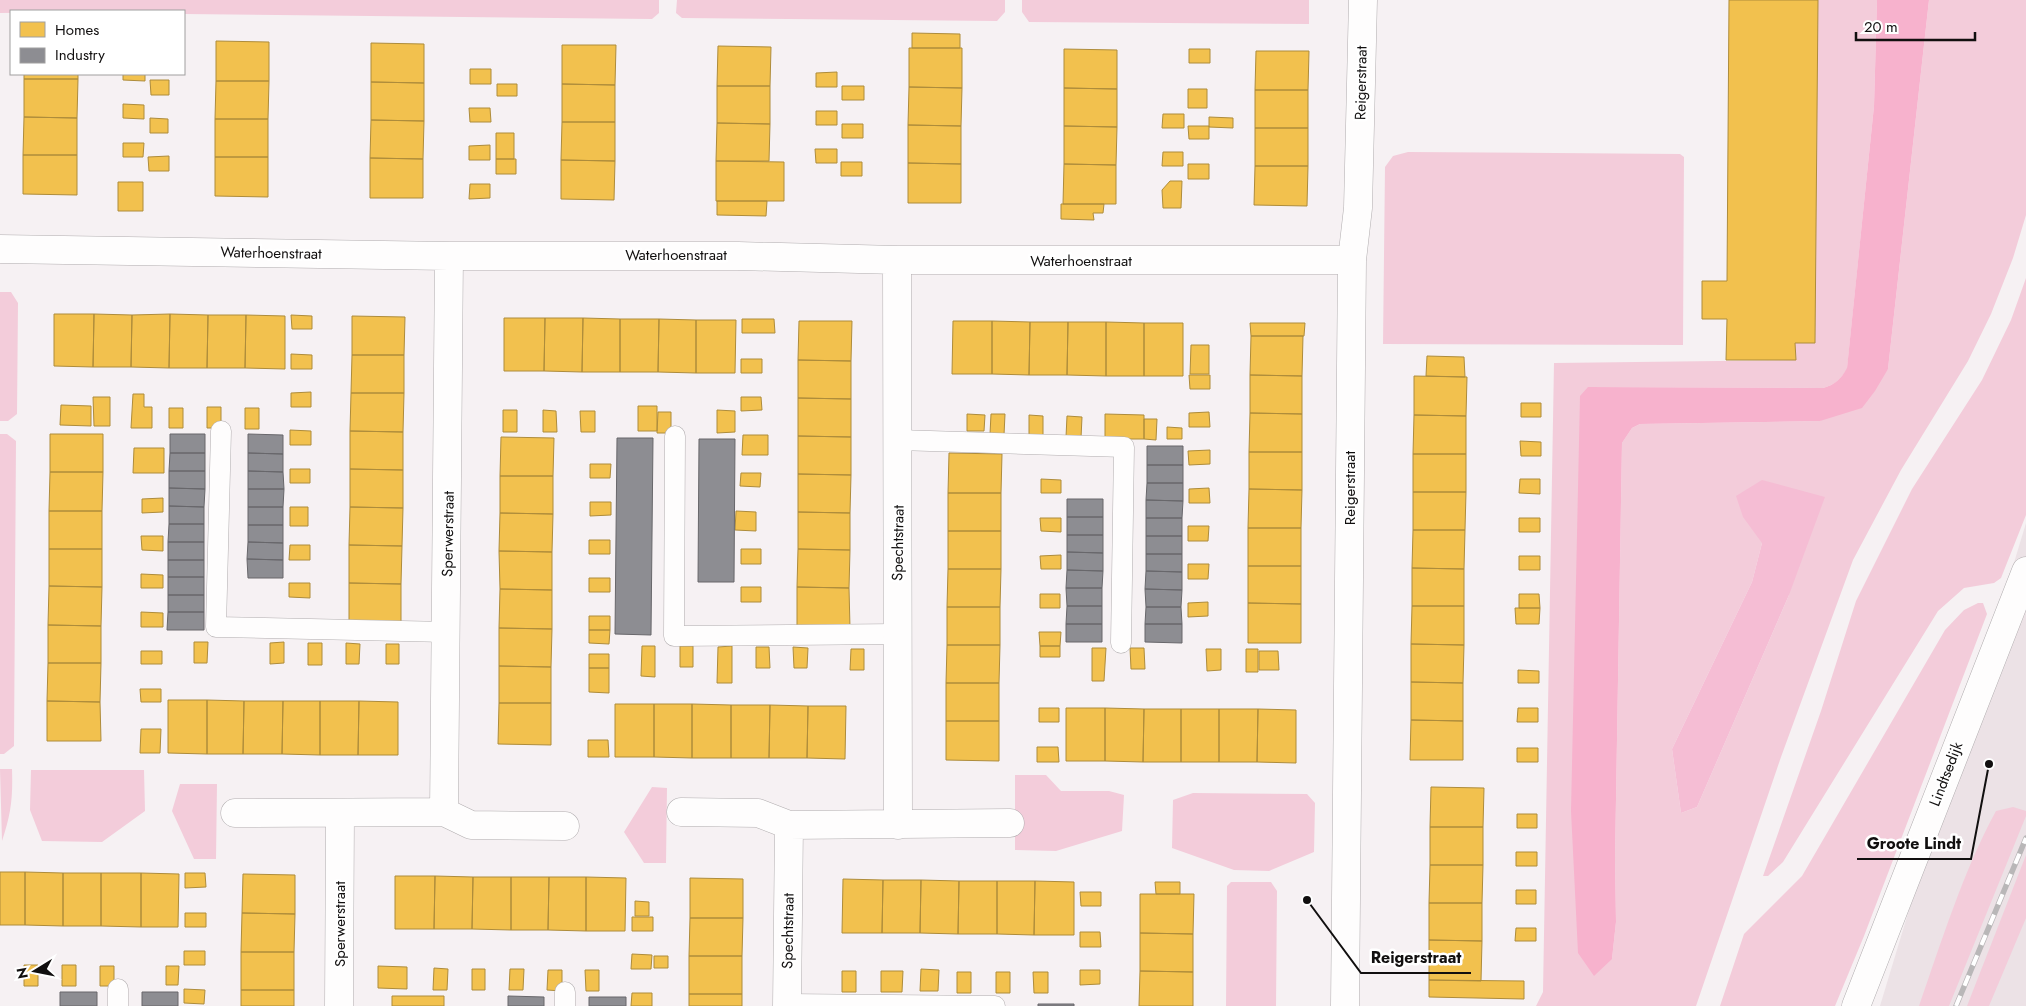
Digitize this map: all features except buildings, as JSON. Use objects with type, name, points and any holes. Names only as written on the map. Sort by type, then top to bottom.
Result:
[{"type":"street","name":"Reigerstraat","points":[[1346,1006],[1352,260],[1358,208],[1363,0]]},
{"type":"street","name":"Waterhoenstraat","points":[[0,249],[449,256],[730,256],[897,260],[1352,260]]},
{"type":"street","name":"Sperwerstraat","points":[[444,812],[449,256]]},
{"type":"street","name":"Spechtstraat","points":[[897,260],[898,825]]},
{"type":"street","name":"Lindtsedijk","points":[[1856,1006],[2026,571]]},
{"type":"street","points":[[235,813],[444,812],[471,825],[565,826]]},
{"type":"street","points":[[681,812],[758,813],[789,825],[1010,823]]},
{"type":"street","name":"Sperwerstraat","points":[[339,1006],[340,813]]},
{"type":"street","name":"Spechtstraat","points":[[787,1005],[789,825]]},
{"type":"lane","points":[[221,431],[216,627],[447,632]]},
{"type":"lane","points":[[675,436],[674,636],[897,634]]},
{"type":"lane","points":[[898,440],[1124,448],[1121,643]]},
{"type":"lane","points":[[787,1005],[995,1006]]},
{"type":"shaded area","points":[[0,0],[659,0],[659,13],[652,19],[185,14],[185,10],[10,10],[10,13],[0,13]]},
{"type":"shaded area","points":[[677,0],[1005,0],[1005,12],[997,21],[682,18],[676,13]]},
{"type":"shaded area","points":[[1022,0],[1309,0],[1309,24],[1029,22],[1022,12]]},
{"type":"shaded area","points":[[1818,0],[1877,0],[1874,106],[1847,369],[1842,376],[1834,383],[1823,388],[1588,387],[1612,959],[1616,922],[1615,859],[1622,443],[1632,428],[1640,424],[1820,421],[1888,369],[1929,0],[2026,0],[2026,215],[2013,258],[1991,314],[1968,361],[1901,470],[1853,560],[1781,757],[1696,1006],[1536,1006],[1543,992],[1554,363],[1795,360],[1795,343],[1815,343]],"holes":[[[1762,543],[1789,595],[1697,807],[1681,813],[1672,749],[1752,582]]]},
{"type":"shaded area","points":[[1877,0],[1929,0],[1888,369],[1862,408],[1820,421],[1640,424],[1632,428],[1622,443],[1615,859],[1616,922],[1612,959],[1594,976],[1578,953],[1571,811],[1580,396],[1588,387],[1823,388],[1831,385],[1842,376],[1847,368],[1874,106]]},
{"type":"shaded area","points":[[1408,152],[1680,154],[1684,157],[1683,345],[1383,344],[1385,167],[1393,156]]},
{"type":"shaded area","points":[[2026,278],[2026,515],[2001,578],[1994,583],[1964,588],[1938,611],[1783,862],[1768,876],[1763,876],[1821,711],[1856,601],[1912,489],[1982,380],[2011,320]]},
{"type":"shaded area","points":[[0,292],[11,292],[18,303],[17,414],[8,421],[0,421]]},
{"type":"shaded area","points":[[0,434],[7,434],[16,441],[14,746],[4,754],[0,754]]},
{"type":"shaded area","points":[[1762,480],[1825,497],[1789,595],[1697,807],[1681,813],[1672,749],[1752,582],[1762,543],[1743,517],[1736,496]]},
{"type":"shaded area","points":[[2026,523],[2026,1006],[1880,1006]]},
{"type":"shaded area","points":[[1978,603],[1983,603],[1987,614],[1864,936],[1835,1006],[1720,1006],[1744,934],[1802,876],[1945,630],[1964,610]]},
{"type":"shaded area","points":[[0,769],[12,769],[11,806],[2,841]]},
{"type":"shaded area","points":[[31,770],[144,770],[145,811],[102,842],[42,841],[30,810]]},
{"type":"shaded area","points":[[1015,775],[1046,775],[1061,791],[1109,791],[1124,795],[1122,831],[1056,851],[1015,850]]},
{"type":"shaded area","points":[[180,784],[217,784],[216,859],[194,859],[172,811]]},
{"type":"shaded area","points":[[652,787],[667,788],[666,863],[644,863],[624,832]]},
{"type":"shaded area","points":[[1193,793],[1307,794],[1315,803],[1314,852],[1269,871],[1234,870],[1172,848],[1173,800]]},
{"type":"shaded area","points":[[2013,807],[2026,811],[2026,816],[1949,1006],[1919,1006],[1954,907],[1984,833],[1996,811]]},
{"type":"shaded area","points":[[2026,855],[2026,918],[1989,1006],[1967,1006]]},
{"type":"shaded area","points":[[1231,882],[1271,882],[1277,891],[1276,1006],[1226,1006],[1227,886]]},
{"type":"railway","points":[[1956,1006],[2026,838]]},
{"type":"place","name":"Groote Lindt","points":[[1989,764]]},
{"type":"place","name":"Reigerstraat","points":[[1307,900]]}]
